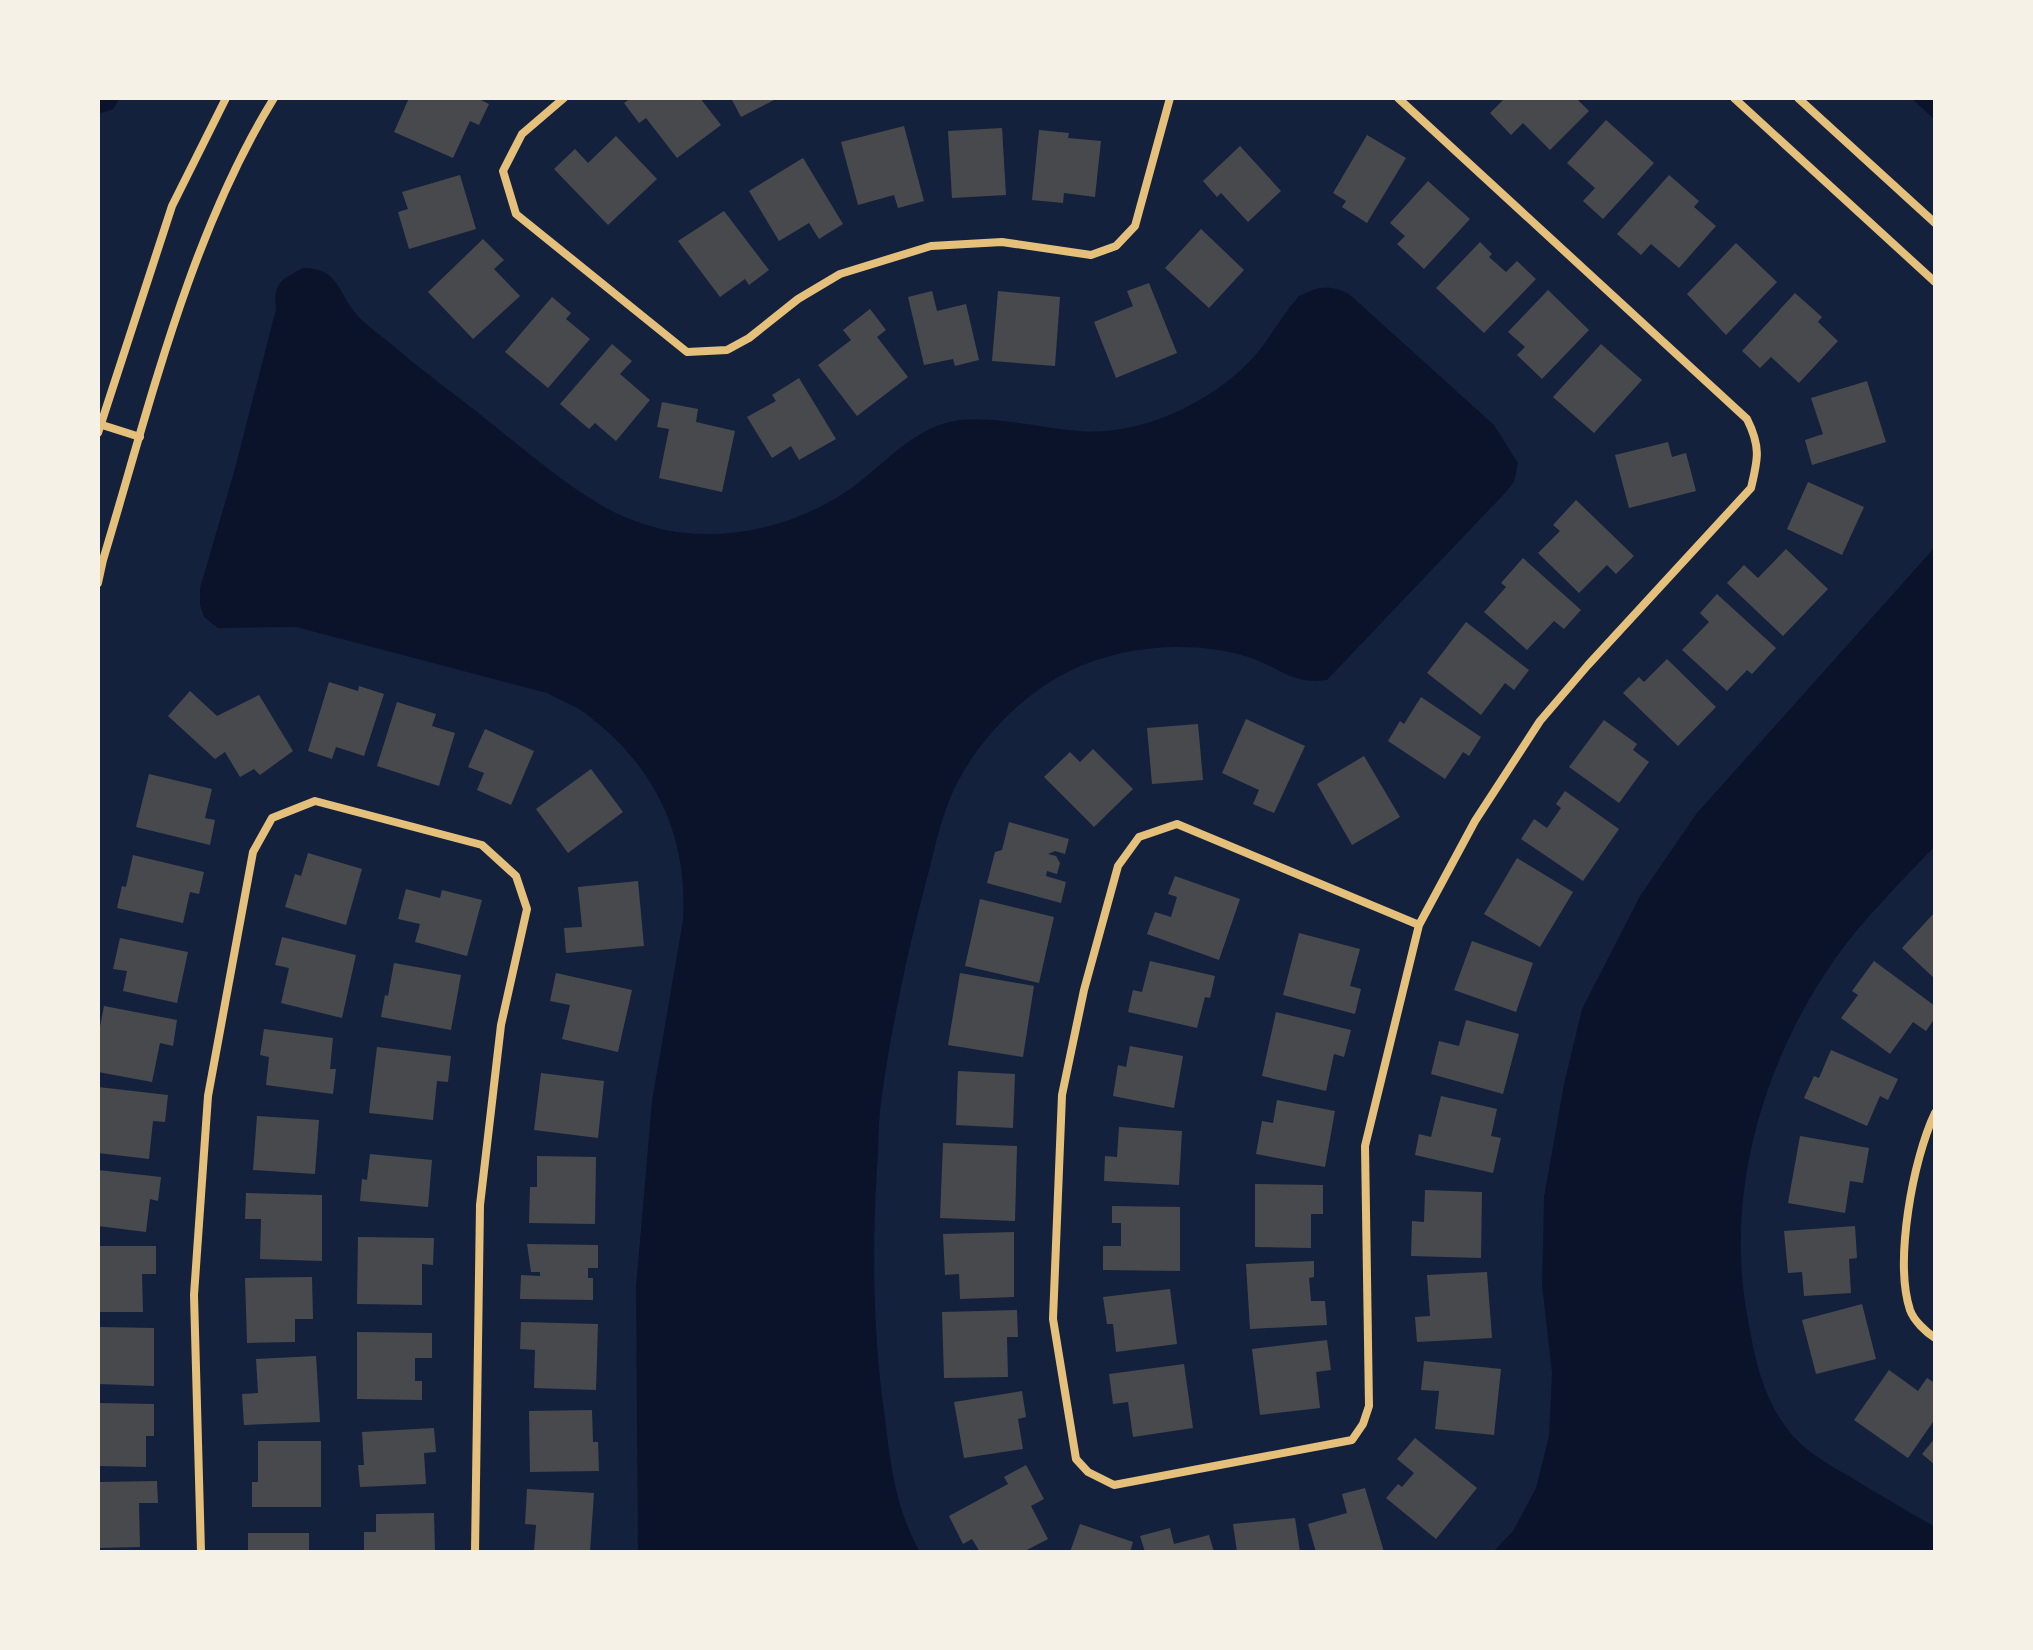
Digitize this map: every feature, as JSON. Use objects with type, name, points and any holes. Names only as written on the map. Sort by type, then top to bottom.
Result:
[{"type":"street","points":[[140,437],[99,427],[172,206],[226,98]]},
{"type":"street","points":[[98,583],[140,437],[211,220],[258,123],[274,98]]},
{"type":"street","points":[[564,98],[522,134],[503,171],[516,214],[687,352],[727,350],[749,338],[798,299],[840,274],[931,246],[1002,242],[1091,255],[1116,246],[1135,226],[1170,98]]},
{"type":"street","points":[[1398,98],[1747,419],[1756,437],[1758,456],[1751,488],[1540,721],[1475,821],[1419,925],[1365,1146],[1369,1406],[1363,1424],[1352,1440],[1114,1485],[1088,1472],[1076,1459],[1053,1319],[1062,1095],[1084,990],[1118,866],[1139,837],[1177,824],[1419,925]]},
{"type":"street","points":[[1734,98],[1935,282]]},
{"type":"street","points":[[1798,98],[1935,223]]},
{"type":"street","points":[[201,1552],[194,1295],[208,1096],[253,852],[272,818],[315,801],[482,845],[516,876],[527,909],[501,1025],[480,1205],[475,1552]]},
{"type":"street","points":[[1935,1113],[1925,1133],[1905,1230],[1904,1277],[1911,1313],[1935,1338]]},
{"type":"water","points":[[98,98],[120,98],[113,109],[98,114]]},
{"type":"water","points":[[1911,98],[1935,98],[1935,120]]},
{"type":"water","points":[[303,268],[325,272],[332,277],[351,308],[365,323],[565,481],[617,513],[652,527],[676,532],[732,533],[799,516],[840,496],[904,445],[944,423],[973,419],[1064,430],[1102,431],[1148,423],[1170,415],[1231,378],[1255,355],[1299,296],[1324,288],[1349,294],[1494,425],[1518,463],[1514,482],[1505,493],[1327,680],[1295,678],[1248,657],[1202,648],[1154,648],[1107,657],[1064,674],[1019,705],[981,746],[954,788],[936,844],[900,990],[881,1104],[875,1198],[874,1259],[880,1381],[895,1484],[904,1518],[920,1552],[638,1552],[636,1287],[652,1101],[683,920],[680,858],[662,803],[648,778],[609,733],[576,707],[547,693],[296,627],[218,628],[204,617],[200,588],[276,309],[277,287]]},
{"type":"water","points":[[1935,547],[1935,846],[1846,944],[1810,998],[1788,1040],[1756,1128],[1746,1174],[1741,1221],[1747,1314],[1757,1363],[1767,1393],[1782,1422],[1813,1454],[1935,1527],[1935,1552],[1493,1552],[1513,1531],[1536,1488],[1549,1436],[1552,1373],[1542,1285],[1544,1197],[1564,1084],[1582,1009],[1640,896],[1697,813]]},
{"type":"building","points":[[409,98],[477,98],[489,104],[479,125],[470,121],[453,158],[394,132]]},
{"type":"building","points":[[631,98],[700,98],[721,125],[677,158],[646,118],[639,123],[624,103]]},
{"type":"building","points":[[731,98],[778,98],[741,117]]},
{"type":"building","points":[[1505,98],[1576,98],[1589,111],[1550,150],[1523,123],[1511,135],[1490,113]]},
{"type":"building","points":[[1606,120],[1654,163],[1603,219],[1583,201],[1595,188],[1567,163]]},
{"type":"building","points":[[904,126],[924,201],[898,208],[894,195],[858,205],[841,142]]},
{"type":"building","points":[[1002,128],[1006,195],[952,198],[948,131]]},
{"type":"building","points":[[1039,130],[1069,133],[1068,138],[1101,141],[1095,197],[1064,193],[1063,203],[1032,200]]},
{"type":"building","points":[[1367,135],[1406,158],[1367,223],[1342,207],[1346,201],[1333,193]]},
{"type":"building","points":[[616,136],[657,179],[608,225],[554,169],[575,149],[588,163]]},
{"type":"building","points":[[1240,146],[1281,191],[1248,222],[1221,193],[1217,197],[1203,181]]},
{"type":"building","points":[[803,158],[843,224],[819,239],[809,223],[779,241],[749,191]]},
{"type":"building","points":[[460,175],[476,229],[409,249],[398,212],[408,209],[402,192]]},
{"type":"building","points":[[1669,175],[1699,201],[1694,207],[1716,226],[1679,268],[1651,244],[1641,255],[1617,234]]},
{"type":"building","points":[[1428,181],[1470,219],[1424,269],[1397,244],[1405,236],[1390,223]]},
{"type":"building","points":[[724,211],[769,270],[749,285],[745,279],[720,297],[678,241]]},
{"type":"building","points":[[1201,229],[1244,270],[1209,308],[1165,268]]},
{"type":"building","points":[[483,239],[504,260],[494,269],[520,296],[473,339],[428,292]]},
{"type":"building","points":[[1480,242],[1492,254],[1489,257],[1506,272],[1517,261],[1536,279],[1484,333],[1436,288]]},
{"type":"building","points":[[1736,243],[1777,282],[1726,335],[1687,294]]},
{"type":"building","points":[[1149,283],[1177,353],[1116,378],[1094,322],[1133,306],[1127,291]]},
{"type":"building","points":[[1548,290],[1589,330],[1542,379],[1517,355],[1525,347],[1508,332]]},
{"type":"building","points":[[932,291],[937,311],[966,304],[979,360],[955,366],[953,359],[924,365],[908,297]]},
{"type":"building","points":[[998,291],[1060,297],[1055,366],[992,361]]},
{"type":"building","points":[[1795,293],[1822,317],[1818,322],[1838,341],[1799,383],[1771,357],[1760,368],[1742,351]]},
{"type":"building","points":[[552,297],[571,313],[566,319],[590,339],[548,388],[505,352]]},
{"type":"building","points":[[870,309],[886,330],[877,337],[908,377],[857,416],[818,365],[851,340],[843,330]]},
{"type":"building","points":[[612,344],[632,361],[620,374],[650,400],[616,441],[595,423],[589,429],[560,404]]},
{"type":"building","points":[[1601,344],[1642,380],[1594,433],[1553,397]]},
{"type":"building","points":[[799,378],[836,439],[799,460],[791,446],[772,458],[747,417],[776,401],[772,395]]},
{"type":"building","points":[[1867,381],[1886,442],[1812,465],[1805,440],[1823,434],[1811,398]]},
{"type":"building","points":[[662,402],[698,409],[696,422],[735,431],[722,492],[659,478],[669,429],[657,427]]},
{"type":"building","points":[[1668,442],[1672,457],[1686,453],[1696,491],[1629,508],[1615,455]]},
{"type":"building","points":[[1808,482],[1864,507],[1842,555],[1787,529]]},
{"type":"building","points":[[1576,500],[1634,556],[1616,574],[1607,565],[1579,593],[1538,553],[1560,531],[1553,525]]},
{"type":"building","points":[[1786,549],[1828,589],[1783,636],[1727,583],[1744,565],[1758,578]]},
{"type":"building","points":[[1523,558],[1581,610],[1564,629],[1554,621],[1527,650],[1484,612],[1506,587],[1501,583]]},
{"type":"building","points":[[1717,594],[1776,648],[1752,674],[1747,670],[1727,691],[1682,650],[1709,622],[1700,613]]},
{"type":"building","points":[[1466,622],[1529,670],[1514,690],[1505,683],[1481,715],[1427,673]]},
{"type":"building","points":[[1667,659],[1716,707],[1678,746],[1623,693],[1639,677],[1644,682]]},
{"type":"building","points":[[329,682],[358,691],[359,686],[384,694],[364,756],[336,747],[332,759],[308,751]]},
{"type":"building","points":[[190,691],[217,716],[259,695],[293,751],[260,775],[254,769],[240,777],[225,752],[215,759],[168,716]]},
{"type":"building","points":[[1421,697],[1481,737],[1469,756],[1463,752],[1445,779],[1388,741],[1400,721],[1404,724]]},
{"type":"building","points":[[397,702],[436,714],[432,726],[455,733],[439,786],[377,766]]},
{"type":"building","points":[[1246,719],[1305,746],[1274,813],[1253,804],[1259,790],[1222,773]]},
{"type":"building","points":[[1604,720],[1637,744],[1633,750],[1649,762],[1619,803],[1569,767]]},
{"type":"building","points":[[1198,724],[1203,780],[1152,784],[1147,728]]},
{"type":"building","points":[[485,729],[534,751],[511,805],[477,790],[484,773],[468,767]]},
{"type":"building","points":[[1093,749],[1133,789],[1094,827],[1044,777],[1070,752],[1080,762]]},
{"type":"building","points":[[1364,756],[1400,817],[1352,845],[1317,784]]},
{"type":"building","points":[[591,769],[623,812],[568,853],[536,809]]},
{"type":"building","points":[[149,774],[212,789],[205,818],[215,820],[210,845],[136,827]]},
{"type":"building","points":[[1565,791],[1619,829],[1583,881],[1521,839],[1534,819],[1547,828],[1561,808],[1556,804]]},
{"type":"building","points":[[1009,822],[1069,839],[1065,854],[1055,851],[1048,854],[1056,856],[1060,863],[1057,874],[1047,871],[1046,876],[1066,882],[1061,903],[987,883],[995,852],[1002,850]]},
{"type":"building","points":[[308,853],[362,869],[346,925],[285,907],[295,874],[301,876]]},
{"type":"building","points":[[133,855],[204,872],[199,894],[190,892],[183,923],[117,908],[122,886],[126,887]]},
{"type":"building","points":[[1517,858],[1573,892],[1540,947],[1484,914]]},
{"type":"building","points":[[1175,876],[1240,899],[1219,960],[1147,934],[1155,912],[1171,917],[1177,897],[1168,894]]},
{"type":"building","points":[[638,881],[644,946],[566,953],[564,928],[582,927],[578,887]]},
{"type":"building","points":[[406,889],[440,898],[442,890],[482,900],[467,956],[415,942],[420,924],[398,919]]},
{"type":"building","points":[[980,899],[1054,917],[1039,983],[965,966]]},
{"type":"building","points":[[1935,912],[1935,979],[1902,948]]},
{"type":"building","points":[[1299,933],[1360,949],[1350,986],[1361,989],[1355,1014],[1283,995]]},
{"type":"building","points":[[282,937],[356,955],[342,1018],[281,1003],[289,968],[275,965]]},
{"type":"building","points":[[120,938],[188,952],[177,1003],[123,991],[127,971],[113,969]]},
{"type":"building","points":[[1472,941],[1533,963],[1516,1012],[1454,990]]},
{"type":"building","points":[[1150,961],[1215,976],[1210,998],[1205,997],[1197,1028],[1128,1012],[1133,990],[1142,992]]},
{"type":"building","points":[[1874,961],[1935,1006],[1935,1018],[1926,1031],[1913,1022],[1890,1054],[1841,1018],[1858,995],[1852,991]]},
{"type":"building","points":[[394,963],[461,975],[451,1030],[381,1017]]},
{"type":"building","points":[[556,973],[632,990],[618,1052],[562,1039],[570,1005],[550,1001]]},
{"type":"building","points":[[960,973],[1034,986],[1023,1057],[948,1045]]},
{"type":"building","points":[[104,1006],[177,1020],[173,1046],[160,1043],[152,1082],[98,1072],[98,1037]]},
{"type":"building","points":[[1276,1012],[1351,1030],[1344,1057],[1334,1054],[1326,1091],[1262,1076]]},
{"type":"building","points":[[1466,1020],[1519,1034],[1503,1094],[1431,1074],[1439,1041],[1459,1046]]},
{"type":"building","points":[[264,1029],[333,1038],[330,1069],[336,1069],[333,1094],[266,1085],[269,1057],[260,1055]]},
{"type":"building","points":[[1130,1046],[1183,1056],[1174,1108],[1113,1096],[1118,1065],[1126,1067]]},
{"type":"building","points":[[377,1047],[451,1056],[448,1082],[437,1081],[433,1120],[369,1113]]},
{"type":"building","points":[[1831,1050],[1898,1079],[1888,1100],[1880,1096],[1867,1126],[1804,1098],[1814,1076],[1819,1078]]},
{"type":"building","points":[[958,1071],[1015,1074],[1013,1128],[956,1125]]},
{"type":"building","points":[[541,1073],[604,1081],[598,1138],[534,1130]]},
{"type":"building","points":[[98,1087],[168,1095],[165,1122],[153,1121],[149,1159],[98,1153]]},
{"type":"building","points":[[1441,1096],[1497,1109],[1491,1136],[1501,1138],[1493,1173],[1415,1155],[1419,1134],[1431,1137]]},
{"type":"building","points":[[1277,1100],[1335,1111],[1325,1167],[1256,1154],[1262,1121],[1273,1123]]},
{"type":"building","points":[[257,1116],[319,1120],[315,1174],[253,1170]]},
{"type":"building","points":[[1119,1127],[1182,1131],[1179,1185],[1104,1181],[1105,1156],[1117,1157]]},
{"type":"building","points":[[1800,1136],[1869,1148],[1863,1183],[1850,1181],[1845,1213],[1788,1203]]},
{"type":"building","points":[[943,1143],[1017,1146],[1015,1221],[940,1218]]},
{"type":"building","points":[[370,1154],[432,1160],[428,1207],[360,1201],[362,1179],[367,1180]]},
{"type":"building","points":[[537,1156],[596,1157],[595,1224],[529,1223],[530,1187],[537,1187]]},
{"type":"building","points":[[98,1170],[161,1177],[158,1201],[150,1199],[146,1232],[98,1226]]},
{"type":"building","points":[[1255,1184],[1323,1185],[1323,1214],[1311,1214],[1311,1248],[1255,1247]]},
{"type":"building","points":[[1425,1190],[1482,1192],[1481,1258],[1411,1256],[1412,1221],[1424,1222]]},
{"type":"building","points":[[246,1193],[322,1195],[322,1261],[260,1259],[261,1219],[245,1219]]},
{"type":"building","points":[[1112,1206],[1180,1207],[1180,1271],[1103,1270],[1103,1246],[1121,1246],[1121,1223],[1112,1223]]},
{"type":"building","points":[[1855,1226],[1857,1258],[1849,1259],[1851,1293],[1804,1296],[1802,1272],[1788,1273],[1784,1231]]},
{"type":"building","points":[[1014,1232],[1014,1297],[960,1299],[959,1274],[945,1275],[943,1234]]},
{"type":"building","points":[[358,1237],[434,1238],[433,1265],[422,1264],[422,1305],[357,1304]]},
{"type":"building","points":[[527,1244],[598,1245],[598,1268],[588,1268],[588,1278],[593,1278],[593,1300],[520,1299],[521,1275],[540,1276],[540,1272],[531,1272]]},
{"type":"building","points":[[98,1246],[156,1246],[156,1274],[142,1274],[143,1312],[98,1312]]},
{"type":"building","points":[[1314,1261],[1314,1277],[1309,1278],[1311,1301],[1325,1301],[1327,1325],[1250,1329],[1246,1264]]},
{"type":"building","points":[[1487,1272],[1492,1338],[1417,1342],[1415,1317],[1430,1316],[1427,1275]]},
{"type":"building","points":[[312,1277],[313,1319],[295,1319],[295,1342],[247,1343],[245,1278]]},
{"type":"building","points":[[1170,1289],[1177,1344],[1116,1352],[1113,1324],[1107,1324],[1103,1297]]},
{"type":"building","points":[[1862,1304],[1876,1359],[1816,1374],[1802,1320]]},
{"type":"building","points":[[1017,1310],[1018,1337],[1007,1337],[1008,1377],[944,1378],[942,1312]]},
{"type":"building","points":[[521,1322],[598,1324],[596,1390],[534,1388],[535,1350],[520,1349]]},
{"type":"building","points":[[98,1327],[154,1328],[154,1386],[98,1384]]},
{"type":"building","points":[[357,1332],[432,1333],[432,1358],[415,1358],[415,1381],[422,1381],[422,1400],[357,1399]]},
{"type":"building","points":[[1327,1340],[1331,1370],[1316,1372],[1320,1408],[1260,1415],[1252,1349]]},
{"type":"building","points":[[316,1356],[320,1422],[244,1425],[242,1394],[258,1393],[256,1359]]},
{"type":"building","points":[[1424,1361],[1501,1369],[1494,1435],[1435,1429],[1439,1391],[1421,1390]]},
{"type":"building","points":[[1184,1364],[1193,1428],[1133,1437],[1128,1402],[1113,1404],[1109,1374]]},
{"type":"building","points":[[1889,1370],[1918,1391],[1927,1378],[1935,1383],[1935,1419],[1908,1458],[1854,1420]]},
{"type":"building","points":[[1022,1391],[1026,1417],[1018,1419],[1023,1449],[964,1458],[954,1402]]},
{"type":"building","points":[[98,1403],[154,1404],[154,1436],[146,1436],[146,1467],[98,1466]]},
{"type":"building","points":[[592,1410],[593,1442],[598,1442],[599,1471],[530,1472],[529,1411]]},
{"type":"building","points":[[434,1428],[436,1452],[424,1453],[426,1484],[360,1487],[358,1465],[364,1465],[362,1432]]},
{"type":"building","points":[[1415,1438],[1477,1488],[1436,1539],[1386,1498],[1398,1484],[1402,1487],[1414,1473],[1397,1459]]},
{"type":"building","points":[[1935,1438],[1935,1465],[1922,1454]]},
{"type":"building","points":[[258,1441],[321,1441],[321,1507],[252,1507],[252,1482],[258,1482]]},
{"type":"building","points":[[1026,1465],[1044,1499],[1031,1506],[1048,1539],[1023,1552],[980,1552],[972,1539],[963,1544],[949,1516],[1008,1484],[1004,1477]]},
{"type":"building","points":[[157,1481],[158,1503],[139,1503],[140,1547],[98,1548],[98,1482]]},
{"type":"building","points":[[1365,1488],[1384,1552],[1316,1552],[1308,1524],[1347,1513],[1342,1494]]},
{"type":"building","points":[[527,1489],[594,1493],[590,1552],[534,1551],[536,1525],[525,1524]]},
{"type":"building","points":[[434,1513],[435,1552],[364,1552],[364,1532],[376,1532],[376,1514]]},
{"type":"building","points":[[1295,1518],[1300,1552],[1237,1552],[1233,1524]]},
{"type":"building","points":[[1080,1524],[1133,1542],[1130,1552],[1070,1552]]},
{"type":"building","points":[[1170,1528],[1174,1544],[1209,1535],[1214,1552],[1145,1552],[1140,1536]]},
{"type":"building","points":[[248,1533],[309,1533],[309,1552],[248,1552]]}]
